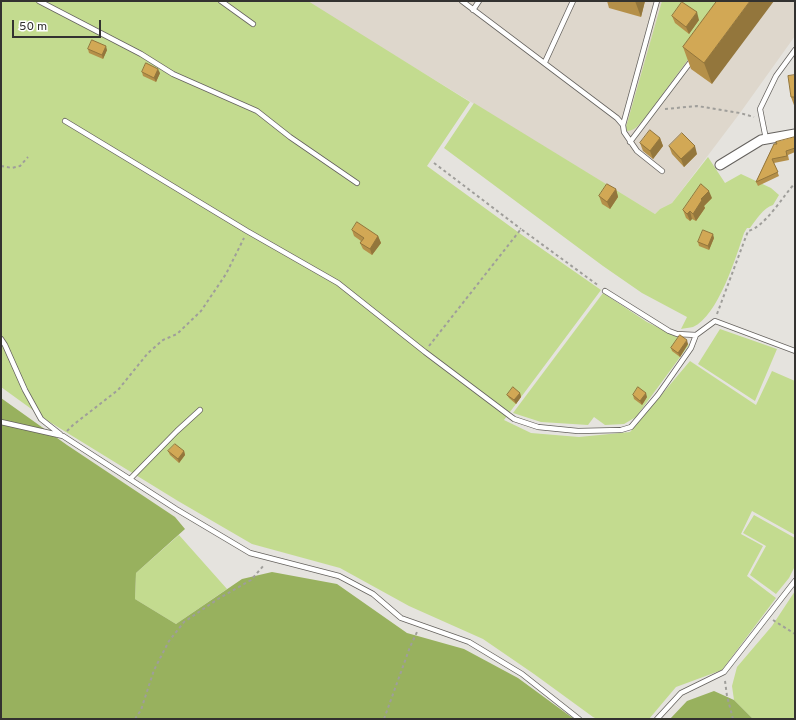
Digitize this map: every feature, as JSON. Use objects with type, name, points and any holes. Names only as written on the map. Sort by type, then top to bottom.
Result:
[{"type":"street","points":[[720,165],[760,140],[795,134]]},
{"type":"lane","points":[[39,1],[141,54],[173,74],[257,111],[357,183]]},
{"type":"lane","points":[[221,1],[253,24]]},
{"type":"lane","points":[[462,1],[617,118],[623,125]]},
{"type":"lane","points":[[473,10],[480,1]]},
{"type":"lane","points":[[544,62],[573,1]]},
{"type":"lane","points":[[657,1],[623,125],[624,132],[637,152],[662,171]]},
{"type":"lane","points":[[766,139],[760,109],[776,76],[795,50]]},
{"type":"lane","points":[[630,142],[694,56]]},
{"type":"lane","points":[[65,121],[247,231],[338,283],[425,352],[514,419],[538,427],[578,431],[621,430],[631,427],[658,395],[690,348],[696,335],[714,321],[795,351]]},
{"type":"lane","points":[[605,291],[669,331],[677,334],[696,335]]},
{"type":"lane","points":[[1,339],[25,390],[41,419],[63,436],[176,509],[250,553],[339,576],[373,594],[401,618],[469,642],[522,674],[579,719]]},
{"type":"lane","points":[[130,479],[200,410]]},
{"type":"lane","points":[[1,422],[63,436]]},
{"type":"lane","points":[[657,719],[680,693],[724,672],[795,581]]},
{"type":"path","points":[[653,112],[664,109],[698,106],[740,113],[762,120]]},
{"type":"path","points":[[1,166],[12,168],[20,166],[28,157]]},
{"type":"path","points":[[434,163],[605,291]]},
{"type":"path","points":[[714,321],[748,231],[753,230],[778,205],[795,183]]},
{"type":"path","points":[[425,352],[521,229]]},
{"type":"path","points":[[63,436],[73,425],[118,390],[148,353],[163,340],[177,334],[201,311],[226,274],[247,231]]},
{"type":"path","points":[[136,719],[141,710],[154,670],[168,641],[184,622],[218,599],[252,580],[270,558]]},
{"type":"path","points":[[767,617],[795,634]]},
{"type":"path","points":[[384,719],[410,646],[420,625]]},
{"type":"path","points":[[724,672],[727,696],[733,719]]},
{"type":"shaded area","points":[[305,1],[795,1],[795,36],[740,113],[672,203],[660,209],[655,214]]},
{"type":"green space","points":[[1,1],[308,1],[470,102],[427,166],[601,290],[504,420],[531,433],[579,437],[630,432],[690,361],[756,405],[772,371],[795,381],[795,535],[752,511],[741,534],[763,546],[747,576],[776,598],[722,670],[676,687],[649,719],[597,719],[483,639],[409,606],[340,568],[252,544],[178,501],[48,421],[1,387]]},
{"type":"green space","points":[[662,1],[731,1],[648,114],[634,129],[627,131],[626,127]]},
{"type":"green space","points":[[474,103],[655,214],[660,209],[672,203],[708,157],[725,183],[741,174],[771,188],[779,195],[773,205],[763,211],[750,228],[747,228],[744,233],[725,285],[710,311],[702,321],[693,327],[681,329],[687,317],[642,293],[603,266],[444,148]]},
{"type":"green space","points":[[603,293],[647,322],[681,339],[689,345],[636,417],[624,424],[605,425],[594,417],[588,425],[541,422],[513,413]]},
{"type":"green space","points":[[720,329],[777,349],[755,401],[698,364]]},
{"type":"green space","points":[[1,398],[67,445],[175,517],[185,529],[136,573],[135,599],[176,624],[242,579],[272,572],[337,584],[407,633],[464,649],[518,678],[574,719],[1,719]]},
{"type":"green space","points":[[754,515],[795,538],[795,566],[789,578],[776,594],[750,575],[766,546],[743,533]]},
{"type":"green space","points":[[179,535],[227,589],[176,624],[135,599],[136,573]]},
{"type":"green space","points":[[795,591],[795,719],[753,719],[734,700],[732,686],[737,667],[772,626]]},
{"type":"green space","points":[[714,691],[734,700],[753,719],[670,719],[687,701]]},
{"type":"building","points":[[717,1],[750,1],[704,63],[683,47]]},
{"type":"building","points":[[682,2],[697,12],[686,27],[672,16]]},
{"type":"building","points":[[92,40],[106,46],[102,55],[88,49]]},
{"type":"building","points":[[146,63],[158,69],[154,78],[142,72]]},
{"type":"building","points":[[795,75],[795,97],[791,97],[788,76]]},
{"type":"building","points":[[650,130],[660,138],[650,151],[640,143]]},
{"type":"building","points":[[682,133],[695,146],[681,159],[669,146]]},
{"type":"building","points":[[795,137],[795,148],[786,151],[787,156],[772,159],[778,172],[756,182],[774,144],[777,144],[776,142]]},
{"type":"building","points":[[607,184],[616,189],[607,202],[599,196]]},
{"type":"building","points":[[701,184],[709,191],[701,199],[702,200],[693,214],[690,211],[687,214],[683,210]]},
{"type":"building","points":[[357,222],[378,236],[370,249],[360,243],[364,238],[352,230]]},
{"type":"building","points":[[703,230],[713,234],[708,246],[698,242]]},
{"type":"building","points":[[680,335],[687,340],[678,353],[671,348]]},
{"type":"building","points":[[513,387],[520,393],[514,400],[507,395]]},
{"type":"building","points":[[638,387],[646,393],[640,401],[633,395]]},
{"type":"building","points":[[175,444],[184,451],[178,459],[168,451]]}]
